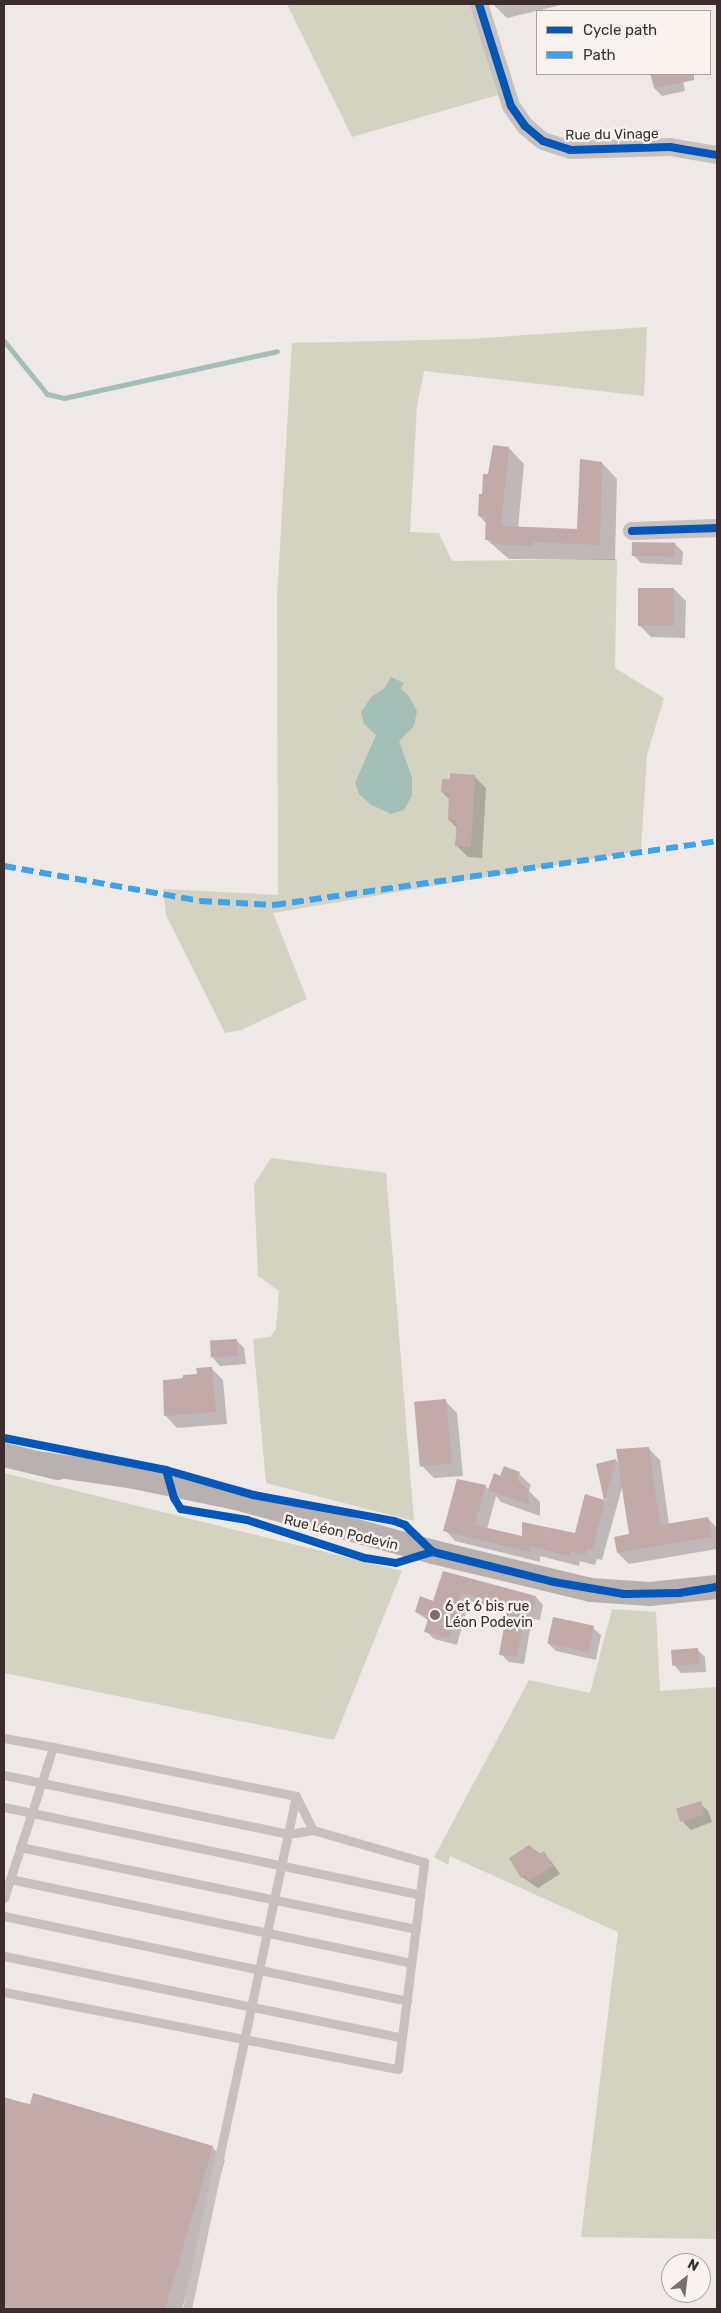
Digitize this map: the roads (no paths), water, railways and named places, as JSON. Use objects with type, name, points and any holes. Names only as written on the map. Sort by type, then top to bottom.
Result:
[{"type":"main road","name":"Rue Léon Podevin","points":[[4,1455],[45,1464],[148,1493],[624,1594],[679,1593],[717,1587]]},
{"type":"street","name":"Rue du Vinage","points":[[479,4],[511,106],[525,126],[543,141],[570,150],[670,147],[717,155]]},
{"type":"street","points":[[632,531],[717,528]]},
{"type":"lane","points":[[4,1738],[296,1796]]},
{"type":"lane","points":[[4,1898],[53,1747]]},
{"type":"lane","points":[[4,1775],[288,1834],[313,1830],[424,1862],[398,2069],[4,1992]]},
{"type":"lane","points":[[296,1796],[313,1830]]},
{"type":"lane","points":[[187,2309],[296,1796]]},
{"type":"lane","points":[[4,1807],[420,1895]]},
{"type":"lane","points":[[20,1847],[416,1929]]},
{"type":"lane","points":[[10,1879],[412,1963]]},
{"type":"lane","points":[[4,1916],[407,2001]]},
{"type":"lane","points":[[4,1956],[402,2038]]},
{"type":"water","points":[[391,677],[404,683],[401,689],[409,696],[417,711],[414,726],[399,741],[412,777],[412,796],[404,810],[391,814],[370,804],[359,794],[355,783],[376,735],[364,724],[361,712],[371,697],[385,688]]},
{"type":"waterway","points":[[4,341],[47,394],[64,398],[277,351]]},
{"type":"place","name":"6 et 6 bis rue Léon Podevin","points":[[435,1615]]}]
